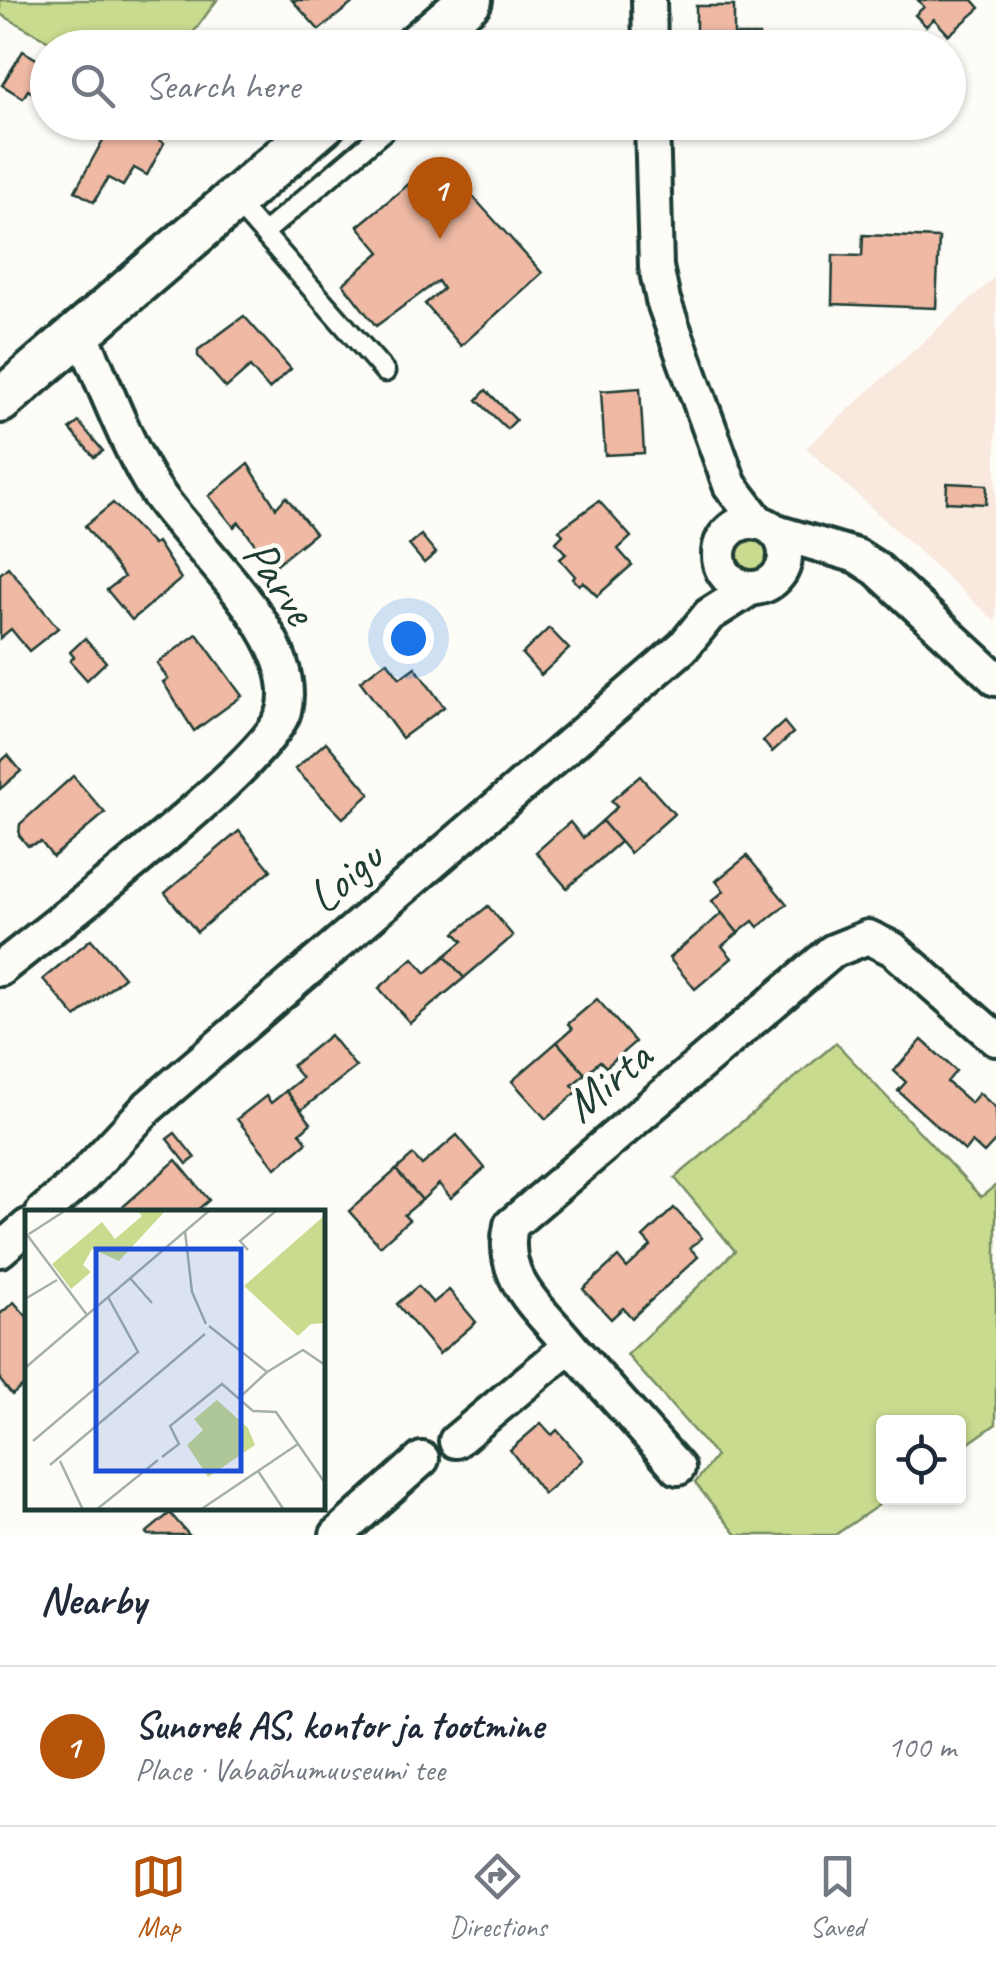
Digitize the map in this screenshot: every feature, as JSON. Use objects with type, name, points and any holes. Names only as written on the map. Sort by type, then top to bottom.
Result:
[{"type":"street","points":[[435,30],[470,0]]},
{"type":"street","points":[[649,0],[650,30]]},
{"type":"street","points":[[0,401],[304,140]]},
{"type":"street","name":"Loigu","points":[[652,140],[656,267],[663,300],[730,485],[767,527]]},
{"type":"street","name":"Parve","points":[[0,970],[230,778],[268,740],[284,712],[285,674],[266,633],[150,482],[80,330]]},
{"type":"street","name":"Loigu","points":[[709,616],[722,555],[730,485]]},
{"type":"street","points":[[828,547],[781,572],[768,585],[750,589],[739,586],[722,555],[738,525],[767,527],[858,556],[878,569],[996,679]]},
{"type":"street","points":[[767,527],[785,551],[781,572]]},
{"type":"street","name":"Loigu","points":[[45,1210],[82,1179],[148,1107],[668,660],[709,616],[750,589]]},
{"type":"street","name":"Mirta","points":[[570,1346],[512,1274],[505,1252],[511,1226],[832,951],[868,937],[893,949],[992,1028]]},
{"type":"street","points":[[0,1250],[25,1229]]},
{"type":"street","points":[[456,1441],[570,1346],[678,1468]]},
{"type":"street","points":[[337,1535],[422,1459]]},
{"type":"lane","points":[[264,232],[373,140]]},
{"type":"lane","points":[[234,200],[385,372]]},
{"type":"shaded area","points":[[996,276],[996,622],[806,448]]},
{"type":"green space","points":[[0,0],[217,0],[195,30],[30,30],[0,14]]},
{"type":"green space","points":[[754,536],[767,541],[772,554],[767,567],[754,572],[741,567],[736,554],[741,541]]},
{"type":"green space","points":[[836,1043],[981,1197],[996,1185],[996,1424],[966,1445],[966,1415],[876,1415],[879,1505],[835,1535],[737,1535],[695,1483],[716,1456],[627,1355],[735,1251],[675,1178]]},
{"type":"building","points":[[292,0],[352,0],[354,2],[319,30]]},
{"type":"building","points":[[918,0],[973,0],[980,8],[955,30],[944,30],[934,19],[926,26],[915,15],[924,7]]},
{"type":"building","points":[[696,6],[734,6],[734,30],[696,30]]},
{"type":"building","points":[[23,51],[30,55],[30,91],[23,98],[2,85]]},
{"type":"building","points":[[103,140],[164,143],[147,175],[134,168],[123,186],[108,178],[94,202],[75,191]]},
{"type":"building","points":[[439,159],[542,273],[461,346],[425,304],[443,289],[438,281],[376,326],[343,284],[380,252],[358,226]]},
{"type":"building","points":[[863,235],[939,238],[936,308],[832,304],[833,255],[862,256]]},
{"type":"building","points":[[244,316],[291,369],[269,389],[250,367],[226,388],[198,356],[198,350]]},
{"type":"building","points":[[640,388],[644,453],[605,455],[601,391]]},
{"type":"building","points":[[486,390],[516,420],[507,429],[477,400]]},
{"type":"building","points":[[79,422],[103,451],[94,457],[70,429]]},
{"type":"building","points":[[248,464],[276,508],[286,497],[315,533],[272,568],[239,522],[234,527],[209,496]]},
{"type":"building","points":[[947,483],[987,485],[986,504],[946,502]]},
{"type":"building","points":[[599,501],[631,537],[618,549],[632,565],[597,596],[583,582],[579,585],[573,579],[575,576],[560,559],[566,554],[556,542],[563,535],[559,530]]},
{"type":"building","points":[[113,503],[153,545],[157,542],[181,579],[132,620],[107,590],[124,577],[85,526]]},
{"type":"building","points":[[421,535],[436,553],[424,563],[409,545]]},
{"type":"building","points":[[8,567],[58,628],[29,651],[11,629],[0,638],[0,574]]},
{"type":"building","points":[[549,628],[569,649],[541,675],[522,654]]},
{"type":"building","points":[[197,634],[242,696],[194,731],[163,682],[168,679],[157,663]]},
{"type":"building","points":[[85,638],[106,662],[87,680],[70,661],[74,657],[70,652]]},
{"type":"building","points":[[387,661],[400,678],[415,667],[444,707],[402,738],[360,681]]},
{"type":"building","points":[[784,722],[793,733],[772,752],[763,741]]},
{"type":"building","points":[[326,742],[370,794],[343,818],[295,769]]},
{"type":"building","points":[[8,755],[21,771],[0,789],[0,762]]},
{"type":"building","points":[[73,776],[105,813],[53,857],[41,842],[28,846],[19,835],[20,824]]},
{"type":"building","points":[[640,776],[674,814],[630,853],[602,821],[617,807],[611,801]]},
{"type":"building","points":[[602,821],[620,842],[567,888],[536,852],[570,822],[583,838]]},
{"type":"building","points":[[239,831],[271,870],[197,932],[165,893]]},
{"type":"building","points":[[747,856],[787,904],[758,927],[753,921],[738,933],[712,901],[724,891],[716,881]]},
{"type":"building","points":[[488,906],[513,936],[464,978],[445,956],[463,941],[455,933]]},
{"type":"building","points":[[722,913],[738,933],[722,946],[732,958],[695,989],[669,958]]},
{"type":"building","points":[[91,939],[124,977],[76,1017],[43,979]]},
{"type":"building","points":[[445,956],[464,978],[410,1023],[379,988],[413,958],[426,973]]},
{"type":"building","points":[[597,999],[635,1042],[606,1067],[600,1061],[585,1074],[557,1042],[572,1029],[568,1024]]},
{"type":"building","points":[[330,1035],[356,1067],[301,1110],[286,1091],[302,1078],[292,1066]]},
{"type":"building","points":[[922,1040],[956,1071],[947,1082],[971,1103],[979,1093],[996,1108],[996,1140],[984,1153],[972,1142],[965,1151],[898,1091],[906,1082],[894,1071]]},
{"type":"building","points":[[557,1042],[585,1074],[572,1085],[578,1091],[546,1119],[512,1081]]},
{"type":"building","points":[[286,1091],[311,1123],[300,1133],[307,1142],[276,1168],[237,1119],[266,1096],[271,1103]]},
{"type":"building","points":[[175,1133],[195,1158],[187,1164],[167,1139]]},
{"type":"building","points":[[457,1135],[485,1168],[451,1198],[439,1184],[422,1200],[396,1170],[413,1155],[422,1165]]},
{"type":"building","points":[[176,1160],[209,1200],[197,1210],[119,1210]]},
{"type":"building","points":[[396,1170],[422,1200],[404,1215],[409,1220],[380,1246],[349,1211]]},
{"type":"building","points":[[674,1208],[702,1238],[690,1248],[698,1257],[632,1318],[623,1308],[611,1319],[583,1289],[618,1257],[627,1268],[651,1246],[643,1237]]},
{"type":"building","points":[[418,1286],[433,1303],[449,1290],[476,1322],[439,1354],[397,1304]]},
{"type":"building","points":[[14,1302],[25,1315],[25,1384],[12,1395],[0,1380],[0,1314]]},
{"type":"building","points":[[541,1423],[552,1435],[557,1430],[583,1460],[544,1494],[510,1450]]},
{"type":"building","points":[[170,1513],[189,1535],[146,1533]]},
{"type":"place","name":"Sunorek AS, kontor ja tootmine","points":[[440,239]]}]
